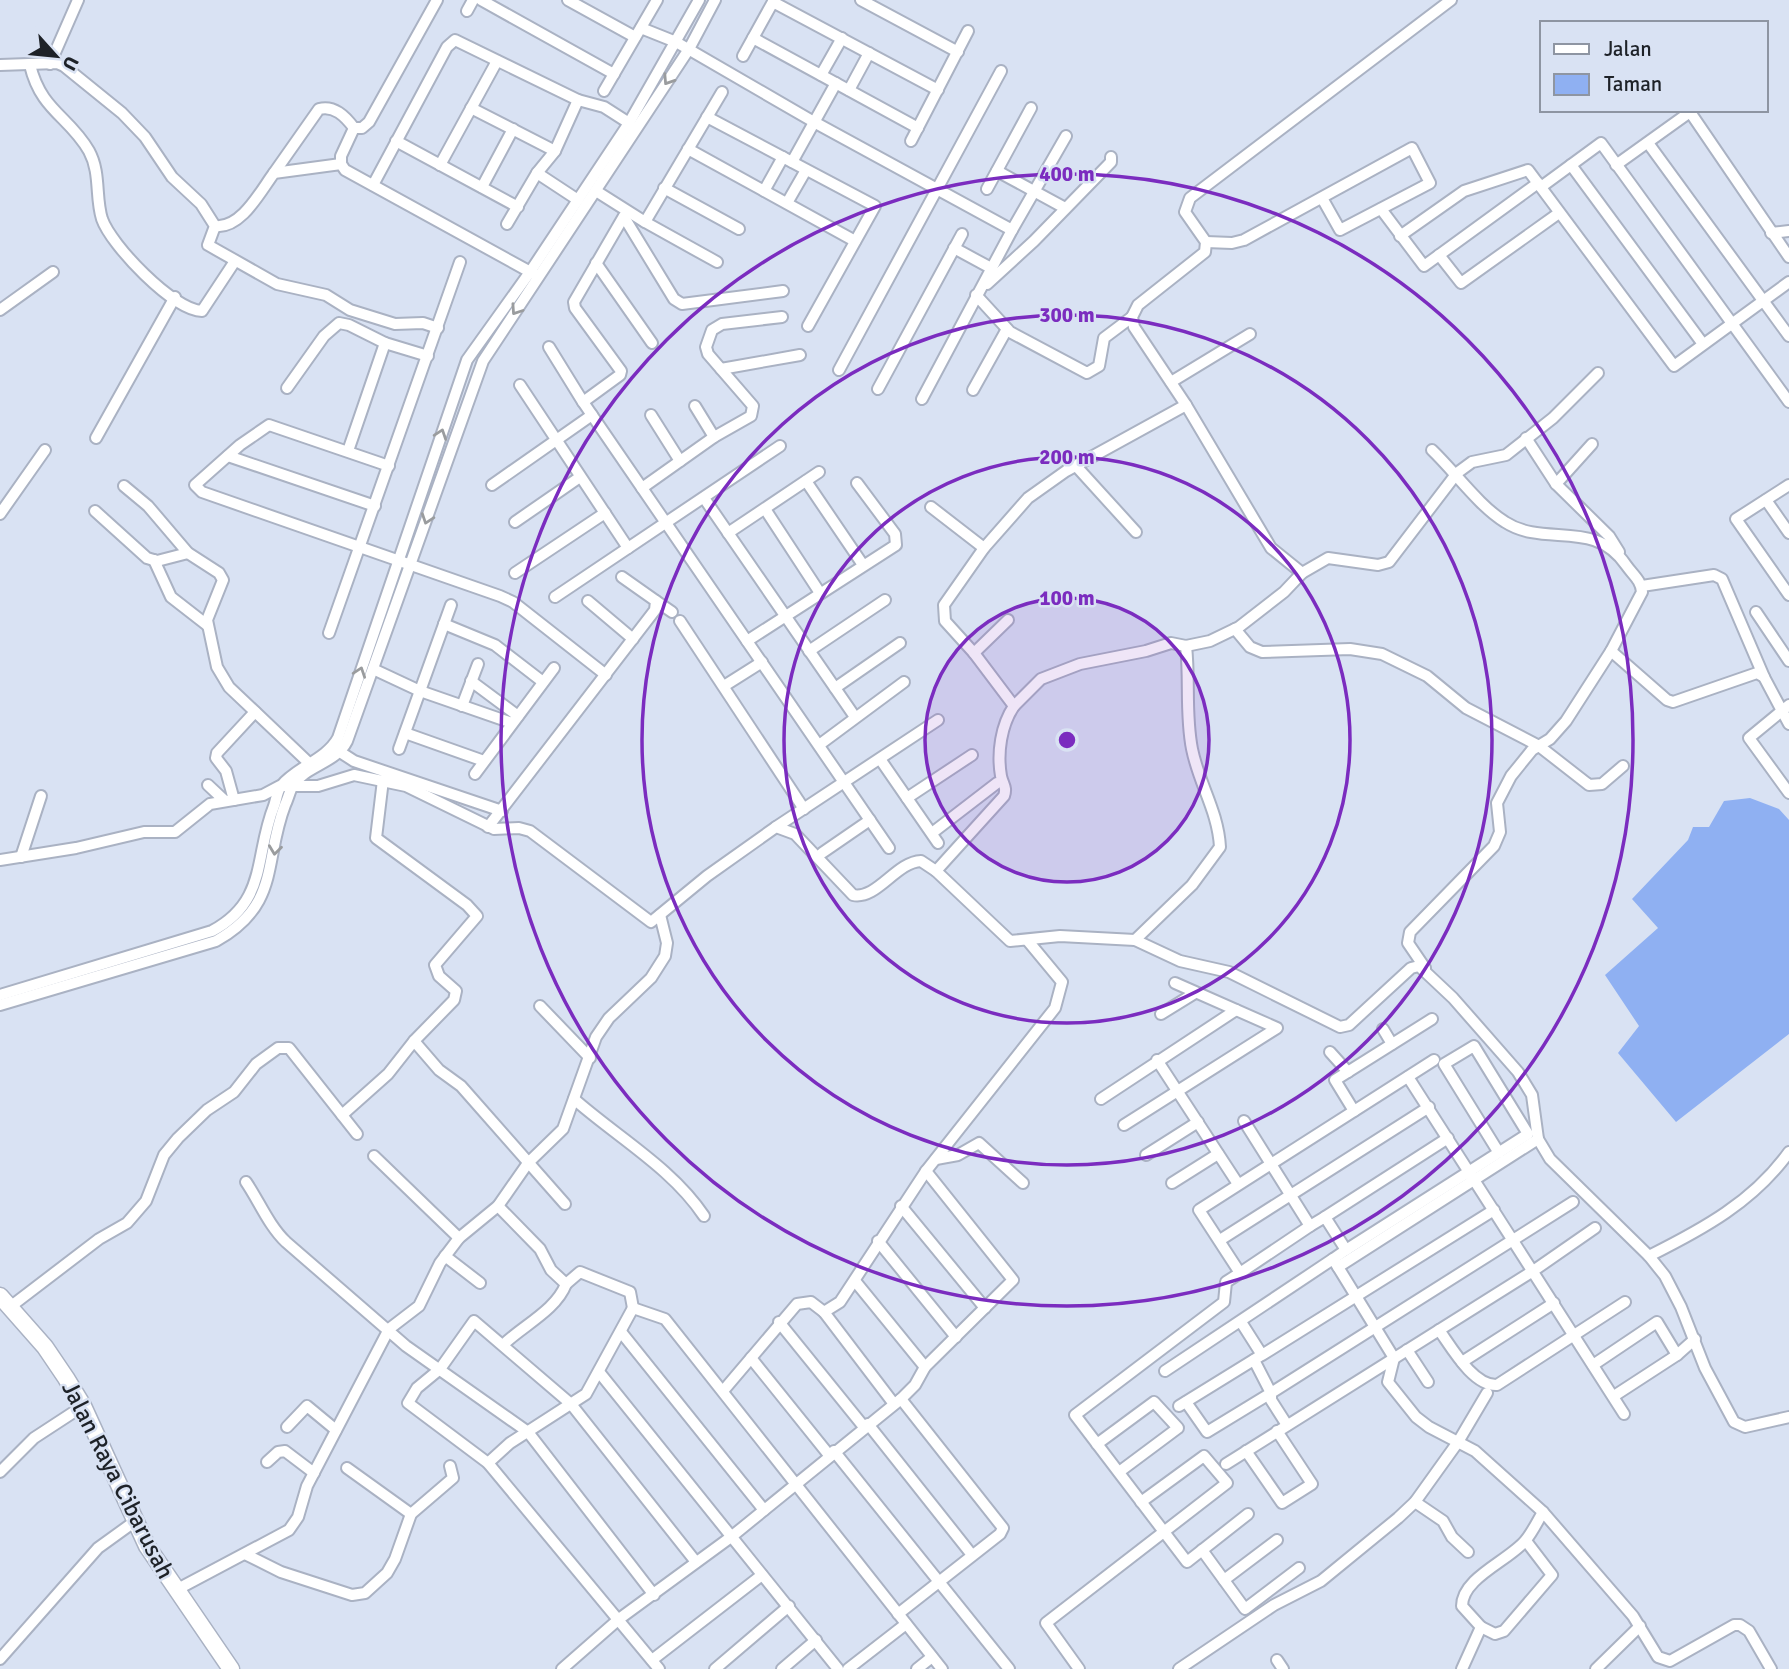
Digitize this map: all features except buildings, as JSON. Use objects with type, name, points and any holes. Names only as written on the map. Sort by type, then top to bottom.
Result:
[{"type":"main road","name":"Jalan Raya Cibarusah","points":[[5,1302],[45,1347],[83,1406],[134,1522],[176,1590],[231,1669]]},
{"type":"street","points":[[50,64],[78,0]]},
{"type":"street","points":[[215,226],[228,226],[238,219],[319,108],[327,107],[337,112],[354,128],[362,128],[369,122],[438,0]]},
{"type":"street","points":[[467,11],[473,0]]},
{"type":"street","points":[[481,0],[614,74]]},
{"type":"street","points":[[568,0],[638,32],[676,42],[814,122],[1012,230]]},
{"type":"street","points":[[604,92],[657,0]]},
{"type":"street","points":[[0,860],[76,848],[144,832],[174,832],[199,811],[230,801],[263,795],[280,786],[330,749],[338,738],[483,361],[578,200],[629,123],[699,0]]},
{"type":"street","points":[[534,274],[596,191],[689,49],[715,0]]},
{"type":"street","points":[[861,0],[958,52]]},
{"type":"street","points":[[977,293],[1007,329],[1091,373],[1099,366],[1104,338],[1132,317],[1139,304],[1200,258],[1205,251],[1206,242],[1185,212],[1189,198],[1451,0]]},
{"type":"street","points":[[743,56],[774,1],[938,90]]},
{"type":"street","points":[[911,141],[968,31]]},
{"type":"street","points":[[753,38],[918,128]]},
{"type":"street","points":[[821,75],[842,38]]},
{"type":"street","points":[[373,185],[451,42],[465,43],[578,100],[604,107],[629,123]]},
{"type":"street","points":[[849,90],[869,53]]},
{"type":"street","points":[[440,165],[497,61]]},
{"type":"street","points":[[0,65],[50,64],[73,71],[122,113],[160,155],[172,177],[201,204],[215,226]]},
{"type":"street","points":[[30,65],[43,100],[88,149],[96,168],[99,206],[106,228],[146,276],[194,310],[202,311],[235,261]]},
{"type":"street","points":[[839,370],[1001,71]]},
{"type":"street","points":[[764,191],[814,122],[836,83]]},
{"type":"street","points":[[645,222],[722,92]]},
{"type":"street","points":[[507,224],[537,173],[555,151],[578,100]]},
{"type":"street","points":[[471,108],[555,151]]},
{"type":"street","points":[[987,189],[1031,108]]},
{"type":"street","points":[[1616,165],[1690,112],[1789,257]]},
{"type":"street","points":[[707,117],[875,206],[808,326]]},
{"type":"street","points":[[354,128],[341,156],[345,170],[534,274]]},
{"type":"street","points":[[481,187],[513,129]]},
{"type":"street","points":[[922,399],[977,293],[1066,136]]},
{"type":"street","points":[[396,141],[519,207]]},
{"type":"street","points":[[1381,209],[1424,266],[1601,143],[1789,402]]},
{"type":"street","points":[[1648,143],[1789,336]]},
{"type":"street","points":[[1206,242],[1232,243],[1244,240],[1412,148],[1430,183],[1340,230],[1322,198]]},
{"type":"street","points":[[688,149],[855,240]]},
{"type":"street","points":[[977,293],[1034,242],[1111,162],[1111,157]]},
{"type":"street","points":[[274,173],[341,163]]},
{"type":"street","points":[[1571,165],[1703,344]]},
{"type":"street","points":[[787,203],[806,170]]},
{"type":"street","points":[[1400,236],[1464,191],[1528,170],[1669,364],[1679,365],[1703,344],[1789,282]]},
{"type":"street","points":[[997,171],[1065,208]]},
{"type":"street","points":[[537,173],[578,200]]},
{"type":"street","points":[[664,188],[739,229]]},
{"type":"street","points":[[596,191],[717,262]]},
{"type":"street","points":[[1439,255],[1461,283],[1559,213]]},
{"type":"street","points":[[583,402],[620,375],[621,371],[575,308],[576,295],[624,217],[674,299],[682,304],[783,291]]},
{"type":"street","points":[[215,226],[208,245],[277,284],[326,295],[350,310],[395,324],[423,323],[438,328]]},
{"type":"street","points":[[1771,233],[1788,230]]},
{"type":"street","points":[[878,389],[962,234]]},
{"type":"street","points":[[954,248],[991,268]]},
{"type":"street","points":[[329,633],[460,262]]},
{"type":"street","points":[[596,263],[652,343]]},
{"type":"street","points":[[0,310],[53,272]]},
{"type":"street","points":[[96,438],[175,298]]},
{"type":"street","points":[[642,488],[713,437],[751,416],[754,411],[753,406],[721,369],[706,346],[712,330],[722,324],[782,317]]},
{"type":"street","points":[[1132,317],[1134,327],[1186,405],[1270,548],[1302,573]]},
{"type":"street","points":[[287,388],[324,336],[339,324],[349,325],[385,342],[428,356]]},
{"type":"street","points":[[973,390],[1007,329]]},
{"type":"street","points":[[1171,382],[1250,334]]},
{"type":"street","points":[[348,452],[385,342]]},
{"type":"street","points":[[549,347],[583,402],[890,848]]},
{"type":"street","points":[[721,369],[800,355]]},
{"type":"street","points":[[936,871],[1004,796],[1007,788],[1000,767],[1006,719],[1014,706],[1041,679],[1080,664],[1146,652],[1171,643],[1186,646],[1210,641],[1235,629],[1284,593],[1302,573],[1328,558],[1378,565],[1389,562],[1457,473],[1472,462],[1500,458],[1553,418],[1598,373]]},
{"type":"street","points":[[520,384],[628,548]]},
{"type":"street","points":[[1014,706],[974,653],[944,621],[943,612],[985,548],[1028,498],[1076,466],[1186,405]]},
{"type":"street","points":[[695,406],[713,437]]},
{"type":"street","points":[[492,485],[592,415]]},
{"type":"street","points":[[651,415],[680,461]]},
{"type":"street","points":[[389,466],[269,425],[197,481],[196,488],[513,602],[606,675]]},
{"type":"street","points":[[1526,438],[1556,484],[1609,536],[1642,586],[1640,600],[1566,721],[1550,740],[1525,756],[1497,803],[1500,832],[1494,846],[1410,932],[1408,943],[1425,968],[1507,1058],[1526,1084],[1534,1101],[1538,1139],[1556,1166],[1649,1256],[1673,1289],[1705,1368],[1737,1425],[1745,1427],[1789,1417]]},
{"type":"street","points":[[1556,484],[1592,444]]},
{"type":"street","points":[[555,597],[780,446]]},
{"type":"street","points":[[0,514],[46,450]]},
{"type":"street","points":[[1432,450],[1495,515],[1510,525],[1538,533],[1581,536],[1600,542],[1620,555]]},
{"type":"street","points":[[228,456],[375,506]]},
{"type":"street","points":[[1076,466],[1136,532]]},
{"type":"street","points":[[728,533],[819,472]]},
{"type":"street","points":[[515,522],[580,477]]},
{"type":"street","points":[[806,481],[863,565]]},
{"type":"street","points":[[747,641],[897,542],[857,483]]},
{"type":"street","points":[[1789,485],[1736,519],[1789,594]]},
{"type":"street","points":[[124,486],[148,506],[188,553],[219,573],[223,580],[207,625]]},
{"type":"street","points":[[704,498],[855,717]]},
{"type":"street","points":[[1766,500],[1789,533]]},
{"type":"street","points":[[931,507],[985,548]]},
{"type":"street","points":[[765,509],[820,593]]},
{"type":"street","points":[[96,511],[147,558],[154,560],[188,553]]},
{"type":"street","points":[[515,573],[605,513]]},
{"type":"street","points":[[154,560],[171,597],[207,625],[223,679],[309,763]]},
{"type":"street","points":[[0,1005],[216,941],[238,927],[256,904],[269,877],[282,814],[294,784],[340,752],[373,669],[405,562]]},
{"type":"street","points":[[1642,586],[1714,575],[1723,579],[1764,677],[1785,709],[1789,724]]},
{"type":"street","points":[[622,577],[672,612]]},
{"type":"street","points":[[809,651],[885,600]]},
{"type":"street","points":[[588,601],[633,639]]},
{"type":"street","points":[[488,827],[655,610],[656,601]]},
{"type":"street","points":[[399,749],[451,606]]},
{"type":"street","points":[[1756,612],[1789,661]]},
{"type":"street","points":[[974,653],[1008,620]]},
{"type":"street","points":[[680,621],[804,809]]},
{"type":"street","points":[[444,624],[495,645],[544,682]]},
{"type":"street","points":[[1235,629],[1250,647],[1262,652],[1350,649],[1382,654],[1427,676],[1466,708],[1539,746],[1575,777],[1595,786],[1623,766]]},
{"type":"street","points":[[835,688],[900,643]]},
{"type":"street","points":[[1135,940],[1192,885],[1220,847],[1219,824],[1198,777],[1192,747],[1185,692],[1188,670],[1186,646]]},
{"type":"street","points":[[1611,651],[1667,700],[1674,702],[1750,674],[1764,677]]},
{"type":"street","points":[[724,686],[762,662]]},
{"type":"street","points":[[463,706],[478,664]]},
{"type":"street","points":[[475,774],[554,668]]},
{"type":"street","points":[[373,669],[420,691],[515,720]]},
{"type":"street","points":[[471,681],[515,720]]},
{"type":"street","points":[[819,745],[904,682]]},
{"type":"street","points":[[1785,709],[1749,738],[1789,793]]},
{"type":"street","points":[[230,801],[226,771],[216,758],[217,753],[255,712]]},
{"type":"street","points":[[280,786],[318,786],[354,775],[383,780],[413,789],[488,827],[530,831],[644,919],[652,922],[688,891],[775,827],[938,720]]},
{"type":"street","points":[[405,733],[484,761]]},
{"type":"street","points":[[340,752],[354,761],[502,811]]},
{"type":"street","points":[[907,798],[972,755]]},
{"type":"street","points":[[880,759],[935,838],[997,783]]},
{"type":"street","points":[[342,1115],[388,1074],[414,1041],[454,1000],[456,992],[439,976],[435,965],[477,916],[467,905],[376,838],[383,780]]},
{"type":"street","points":[[208,785],[230,801]]},
{"type":"street","points":[[0,995],[212,932],[224,925],[241,908],[257,880],[268,826],[280,786]]},
{"type":"street","points":[[21,857],[41,796]]},
{"type":"street","points":[[822,853],[870,820]]},
{"type":"street","points":[[775,827],[794,834],[847,891],[857,896],[863,895],[910,863],[921,861],[936,871],[1007,939],[1028,941],[1060,936],[1135,940],[1180,961],[1229,972],[1340,1027],[1349,1025],[1411,968],[1419,965],[1425,968]]},
{"type":"street","points":[[176,1590],[242,1558],[289,1530],[314,1473],[389,1328],[419,1306],[445,1256],[459,1238],[498,1206],[527,1163],[563,1129],[596,1037],[609,1018],[660,966],[667,943],[660,915]]},
{"type":"street","points":[[824,1312],[840,1302],[926,1171],[1034,1037],[1060,998],[1062,982],[1028,941]]},
{"type":"street","points":[[1124,1125],[1277,1028],[1175,984]]},
{"type":"street","points":[[1161,1014],[1195,992]]},
{"type":"street","points":[[540,1006],[590,1058]]},
{"type":"street","points":[[1101,1099],[1157,1059],[1236,1010]]},
{"type":"street","points":[[1354,1111],[1335,1080],[1432,1019]]},
{"type":"street","points":[[1383,1029],[1392,1044]]},
{"type":"street","points":[[414,1041],[439,1069],[461,1086],[565,1204]]},
{"type":"street","points":[[1165,1371],[1472,1175],[1528,1134],[1474,1046],[1444,1064],[1499,1153]]},
{"type":"street","points":[[5,1302],[134,1217],[150,1195],[164,1155],[178,1138],[207,1110],[234,1092],[256,1064],[278,1048],[289,1048],[357,1134]]},
{"type":"street","points":[[1330,1052],[1348,1072]]},
{"type":"street","points":[[1157,1059],[1238,1184]]},
{"type":"street","points":[[1240,1273],[1199,1210],[1434,1060]]},
{"type":"street","points":[[1408,1077],[1624,1413]]},
{"type":"street","points":[[574,1099],[668,1175],[691,1198],[704,1216]]},
{"type":"street","points":[[1220,1240],[1429,1107]]},
{"type":"street","points":[[1244,1121],[1310,1226]]},
{"type":"street","points":[[1146,1155],[1198,1122]]},
{"type":"street","points":[[1248,1514],[1187,1562],[1075,1415],[1224,1302],[1226,1282],[1448,1138]]},
{"type":"street","points":[[1335,1263],[1346,1250],[1538,1139]]},
{"type":"street","points":[[936,1159],[958,1155],[979,1143],[1023,1183]]},
{"type":"street","points":[[1649,1256],[1697,1232],[1730,1211],[1764,1183],[1789,1152]]},
{"type":"street","points":[[1172,1183],[1218,1154]]},
{"type":"street","points":[[374,1156],[459,1238]]},
{"type":"street","points":[[566,1666],[619,1619],[731,1537],[897,1402],[915,1385],[925,1367],[1010,1284],[1012,1278],[926,1171]]},
{"type":"street","points":[[246,1182],[268,1214],[276,1232],[389,1328],[406,1346],[528,1432],[654,1595]]},
{"type":"street","points":[[1494,1210],[1183,1404],[1207,1432],[1573,1202]]},
{"type":"street","points":[[498,1206],[540,1249],[551,1270],[566,1284]]},
{"type":"street","points":[[901,1206],[985,1308]]},
{"type":"street","points":[[1325,1217],[1346,1250]]},
{"type":"street","points":[[1226,1464],[1533,1271],[1595,1228]]},
{"type":"street","points":[[878,1241],[956,1337]]},
{"type":"street","points":[[445,1256],[480,1283]]},
{"type":"street","points":[[1335,1263],[1394,1358],[1388,1382],[1396,1395],[1429,1427],[1475,1451],[1543,1512],[1640,1626],[1664,1665],[1734,1625],[1741,1625],[1749,1631],[1771,1669]]},
{"type":"street","points":[[488,1463],[590,1390],[633,1308],[630,1292],[580,1272],[566,1284],[559,1301],[526,1323],[504,1344]]},
{"type":"street","points":[[855,1281],[925,1367]]},
{"type":"street","points":[[723,1391],[779,1322],[802,1301],[811,1302],[824,1312],[1003,1528],[1000,1534],[898,1614]]},
{"type":"street","points":[[1440,1330],[1462,1362],[1486,1384],[1497,1385],[1625,1302]]},
{"type":"street","points":[[1462,1362],[1554,1303]]},
{"type":"street","points":[[633,1308],[668,1322],[942,1669]]},
{"type":"street","points":[[696,1562],[571,1404],[474,1321],[440,1369],[418,1388],[408,1402],[488,1463],[655,1665],[762,1575]]},
{"type":"street","points":[[779,1322],[972,1555]]},
{"type":"street","points":[[1241,1322],[1258,1357],[1282,1428],[1312,1484],[1282,1503],[1246,1451]]},
{"type":"street","points":[[1593,1365],[1657,1322],[1677,1355]]},
{"type":"street","points":[[621,1332],[764,1510]]},
{"type":"street","points":[[1614,1396],[1677,1355],[1695,1339]]},
{"type":"street","points":[[1407,1350],[1428,1382]]},
{"type":"street","points":[[751,1358],[1009,1669]]},
{"type":"street","points":[[599,1372],[838,1669]]},
{"type":"street","points":[[1179,1669],[1274,1605],[1321,1581],[1415,1502],[1458,1442],[1487,1393]]},
{"type":"street","points":[[1097,1444],[1153,1402],[1178,1428],[1119,1472]]},
{"type":"street","points":[[0,1472],[34,1438],[83,1406]]},
{"type":"street","points":[[287,1427],[307,1406],[336,1430]]},
{"type":"street","points":[[267,1462],[278,1452],[285,1451],[314,1473]]},
{"type":"street","points":[[1079,1669],[1046,1623],[1227,1483],[1204,1456],[1141,1502]]},
{"type":"street","points":[[242,1558],[352,1595],[365,1593],[387,1573],[395,1559],[411,1514],[450,1482],[454,1475],[450,1466]]},
{"type":"street","points":[[347,1468],[411,1514]]},
{"type":"street","points":[[1415,1502],[1443,1521],[1452,1537],[1468,1552]]},
{"type":"street","points":[[1526,1541],[1552,1575],[1504,1631],[1495,1634],[1481,1627],[1462,1606],[1463,1595],[1469,1586],[1498,1566],[1526,1541],[1543,1512]]},
{"type":"street","points":[[0,1658],[98,1548],[134,1522]]},
{"type":"street","points":[[1224,1580],[1278,1540]]},
{"type":"street","points":[[1202,1550],[1245,1609],[1299,1568]]},
{"type":"street","points":[[715,1669],[789,1606]]},
{"type":"street","points":[[848,1669],[906,1624]]},
{"type":"street","points":[[1596,1669],[1640,1626]]},
{"type":"street","points":[[1462,1669],[1481,1627]]},
{"type":"street","points":[[782,1669],[816,1640]]},
{"type":"street","points":[[917,1669],[932,1657]]},
{"type":"green space","points":[[1750,798],[1779,809],[1789,820],[1789,1034],[1676,1122],[1618,1053],[1639,1026],[1605,975],[1658,928],[1632,899],[1688,840],[1693,827],[1709,827],[1724,801]]}]
